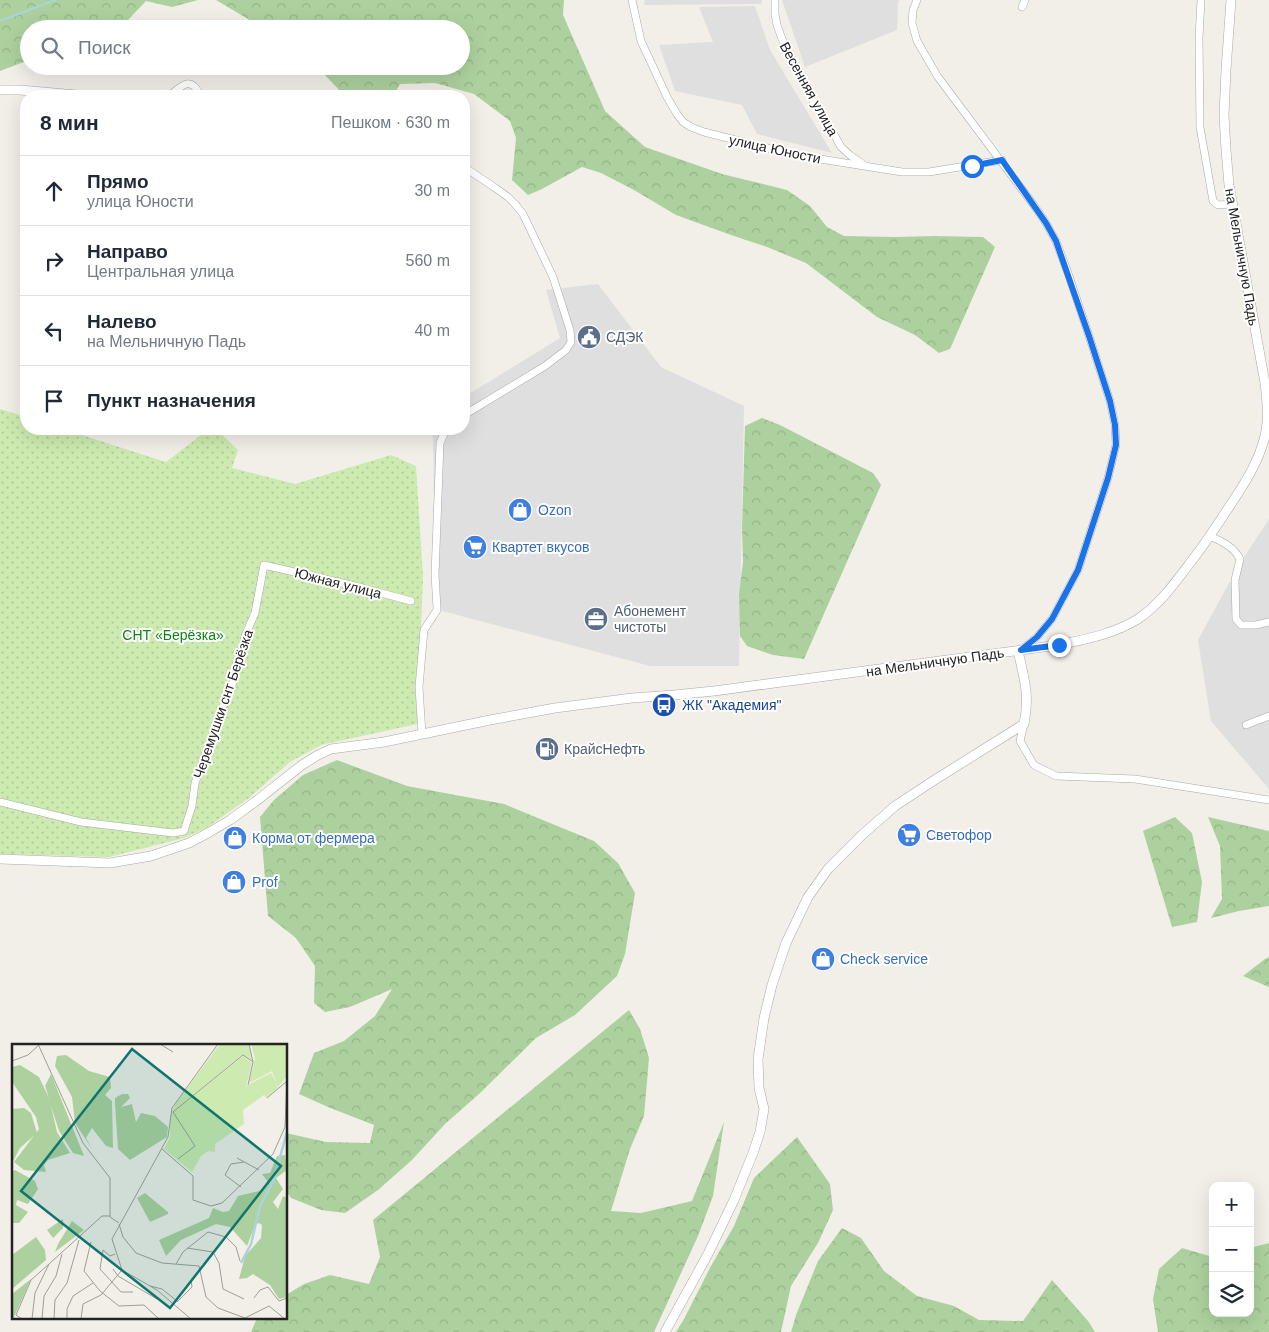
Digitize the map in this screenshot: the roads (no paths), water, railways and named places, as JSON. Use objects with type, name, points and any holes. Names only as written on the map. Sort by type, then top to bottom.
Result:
[{"type":"street","name":"улица Юности","points":[[632,0],[641,40],[648,57],[677,114],[683,122],[691,127],[795,155],[902,172],[929,172],[1002,160]]},
{"type":"street","name":"Весенняя улица","points":[[775,0],[774,14],[777,26],[816,107],[826,120],[841,147],[865,166]]},
{"type":"street","points":[[917,0],[913,10],[912,23],[917,41],[938,77],[1002,160],[1046,223],[1056,241],[1110,401],[1115,432],[1116,445],[1112,466],[1078,570],[1052,619],[1037,637],[1019,651],[1027,688],[1027,711],[1020,741],[1034,765],[1056,776],[1135,779],[1269,800]]},
{"type":"street","points":[[1022,7],[1026,0]]},
{"type":"street","points":[[1201,0],[1199,38],[1200,117],[1203,145],[1213,202],[1218,205],[1233,204]]},
{"type":"street","name":"на Мельничную Падь","points":[[0,859],[110,862],[151,856],[189,843],[230,820],[302,765],[331,749],[384,742],[574,705],[714,691],[1019,651],[1082,640],[1121,628],[1138,619],[1150,610],[1165,594],[1210,536],[1245,483],[1257,460],[1268,427],[1265,383],[1233,204],[1226,150],[1224,115],[1231,0]]},
{"type":"street","points":[[177,90],[189,83],[194,84],[197,90]]},
{"type":"street","points":[[0,90],[20,90]]},
{"type":"street","points":[[470,171],[508,197],[523,214],[553,277],[570,330],[571,342],[566,350],[545,366],[470,411]]},
{"type":"street","points":[[422,734],[419,687],[422,641],[424,630],[436,610],[435,575],[440,443],[443,435]]},
{"type":"street","points":[[1210,536],[1231,548],[1237,553],[1240,560],[1235,580],[1236,619],[1241,625],[1256,625],[1269,622]]},
{"type":"street","name":"Южная улица","points":[[264,565],[411,601]]},
{"type":"street","name":"Черемушки снт Берёзка","points":[[0,802],[81,822],[173,833],[184,831],[192,806],[195,783],[231,688],[246,636],[256,613],[264,565]]},
{"type":"street","points":[[1246,725],[1269,716]]},
{"type":"street","points":[[665,1332],[708,1254],[734,1200],[760,1132],[764,1109],[759,1088],[758,1059],[764,1018],[772,985],[786,943],[808,897],[828,869],[895,806],[1024,724]]},
{"type":"waterway","points":[[0,21],[55,0]]},
{"type":"place","name":"СДЭК","points":[[589,337]]},
{"type":"place","name":"Ozon","points":[[520,510]]},
{"type":"place","name":"Квартет вкусов","points":[[475,547]]},
{"type":"place","name":"Абонемент чистоты","points":[[596,619]]},
{"type":"place","name":"ЖК \"Академия\"","points":[[664,705]]},
{"type":"place","name":"КрайсНефть","points":[[547,749]]},
{"type":"place","name":"Светофор","points":[[909,835]]},
{"type":"place","name":"Корма от фермера","points":[[235,838]]},
{"type":"place","name":"Prof","points":[[234,882]]},
{"type":"place","name":"Check service","points":[[823,959]]},
{"type":"park label","name":"СНТ «Берёзка»","points":[[173,635]]}]
